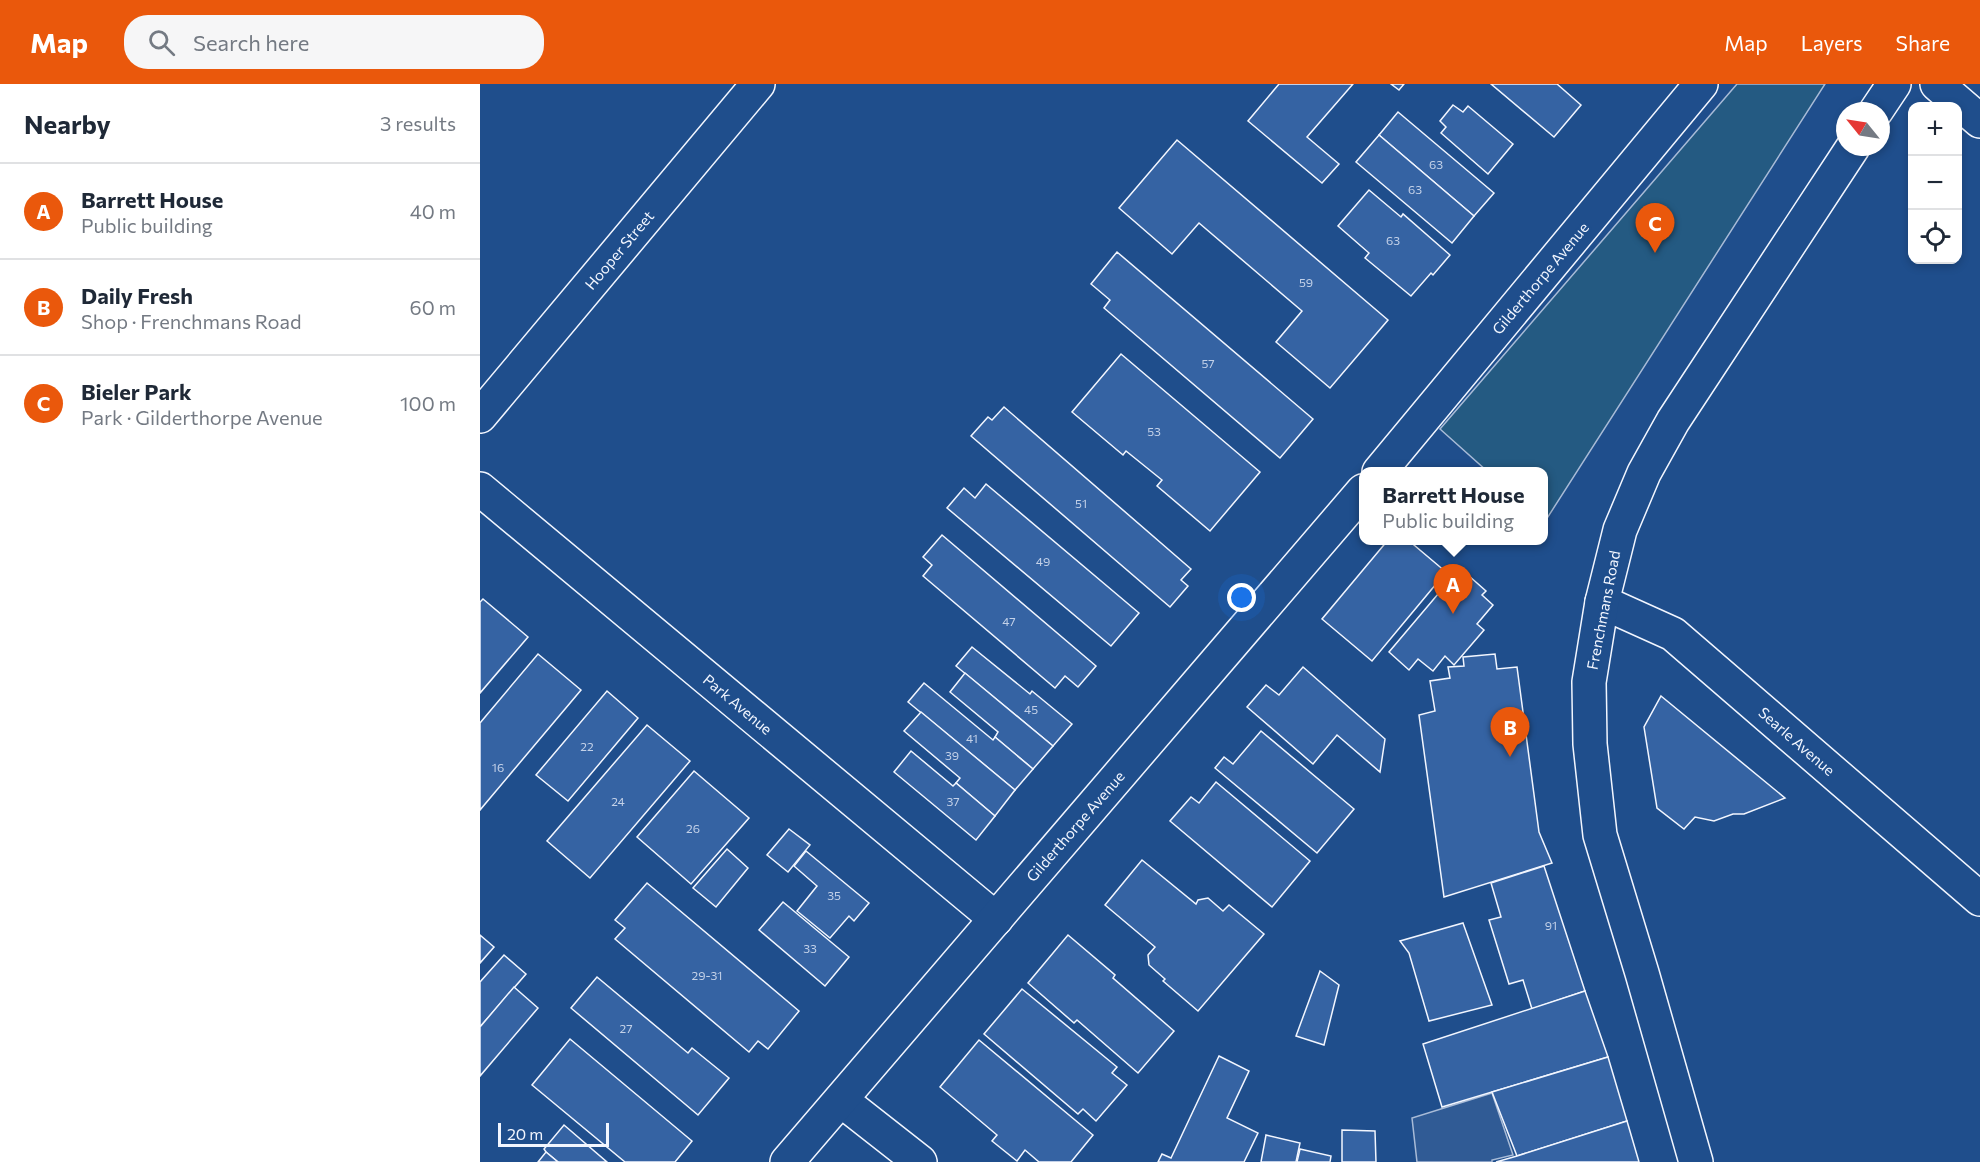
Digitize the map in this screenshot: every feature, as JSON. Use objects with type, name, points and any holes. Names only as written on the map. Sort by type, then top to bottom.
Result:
[{"type":"street","name":"Hooper Street","points":[[480,416],[759,84]]},
{"type":"street","name":"Gilderthorpe Avenue","points":[[1382,467],[1701,84]]},
{"type":"street","points":[[1882,102],[1894,84]]},
{"type":"street","points":[[1937,84],[1980,121]]},
{"type":"street","name":"Frenchmans Road","points":[[1696,1162],[1600,836],[1590,744],[1589,682],[1602,602],[1620,530],[1644,473],[1673,421],[1847,156]]},
{"type":"street","name":"Park Avenue","points":[[480,489],[996,919]]},
{"type":"street","name":"Gilderthorpe Avenue","points":[[787,1162],[1359,496]]},
{"type":"street","name":"Searle Avenue","points":[[1602,602],[1673,634],[1980,899]]},
{"type":"street","points":[[841,1100],[920,1162]]},
{"type":"shaded area","points":[[1737,84],[1825,84],[1548,517],[1548,467],[1483,467],[1440,429]]},
{"type":"shaded area","points":[[1492,1093],[1513,1155],[1492,1160],[1492,1162],[1417,1162],[1412,1118]]},
{"type":"building","points":[[1279,84],[1353,84],[1307,137],[1339,164],[1322,183],[1248,121]]},
{"type":"building","points":[[1391,84],[1404,84],[1399,90]]},
{"type":"building","points":[[1491,84],[1557,84],[1581,105],[1554,137]]},
{"type":"building","points":[[1453,105],[1463,112],[1468,106],[1513,144],[1488,174],[1441,133],[1446,127],[1440,121]]},
{"type":"building","points":[[1398,112],[1494,193],[1474,216],[1379,135]]},
{"type":"building","points":[[1379,135],[1474,216],[1452,243],[1356,162]]},
{"type":"building","points":[[1177,140],[1388,320],[1330,388],[1276,342],[1302,311],[1199,223],[1172,254],[1119,208]]},
{"type":"building","points":[[1369,190],[1401,217],[1403,214],[1450,255],[1411,296],[1365,258],[1369,253],[1338,226]]},
{"type":"building","points":[[1117,252],[1313,419],[1280,458],[1104,308],[1110,300],[1091,284]]},
{"type":"building","points":[[1121,354],[1260,472],[1210,531],[1157,486],[1162,480],[1126,451],[1123,455],[1072,412]]},
{"type":"building","points":[[1004,407],[1191,569],[1181,580],[1188,586],[1170,607],[971,436],[988,417],[992,420]]},
{"type":"building","points":[[986,484],[1139,613],[1111,646],[947,508],[964,488],[975,498]]},
{"type":"building","points":[[942,535],[1096,666],[1078,687],[1065,676],[1055,688],[923,576],[932,565],[923,557]]},
{"type":"building","points":[[1384,545],[1414,545],[1446,572],[1372,661],[1322,619]]},
{"type":"building","points":[[1460,568],[1486,591],[1482,595],[1493,605],[1477,624],[1484,630],[1454,665],[1445,656],[1433,671],[1418,659],[1409,670],[1389,652]]},
{"type":"building","points":[[483,599],[528,637],[480,693],[480,602]]},
{"type":"building","points":[[972,647],[1030,694],[1032,691],[1072,724],[1053,746],[956,666]]},
{"type":"building","points":[[538,654],[581,690],[480,810],[480,723]]},
{"type":"building","points":[[1495,654],[1497,669],[1517,667],[1539,832],[1552,863],[1444,897],[1419,715],[1435,711],[1430,681],[1450,678],[1448,667],[1464,666],[1463,657]]},
{"type":"building","points":[[1303,667],[1385,739],[1380,772],[1337,735],[1313,764],[1247,707],[1266,685],[1279,695]]},
{"type":"building","points":[[965,673],[1053,746],[1033,769],[995,737],[998,732],[950,692]]},
{"type":"building","points":[[924,683],[993,740],[995,737],[1033,769],[1015,790],[908,702]]},
{"type":"building","points":[[607,691],[638,718],[568,801],[536,775]]},
{"type":"building","points":[[1661,696],[1785,798],[1744,814],[1733,814],[1714,821],[1695,817],[1684,829],[1657,808],[1644,727]]},
{"type":"building","points":[[921,712],[1015,790],[995,816],[956,783],[960,778],[904,731]]},
{"type":"building","points":[[647,725],[690,761],[590,878],[547,841]]},
{"type":"building","points":[[1261,731],[1354,809],[1317,853],[1215,768],[1224,757],[1233,764]]},
{"type":"building","points":[[911,751],[953,786],[956,783],[995,816],[976,840],[894,772]]},
{"type":"building","points":[[694,771],[749,818],[691,884],[637,837]]},
{"type":"building","points":[[1216,782],[1310,861],[1272,907],[1170,821],[1191,797],[1199,803]]},
{"type":"building","points":[[789,829],[810,845],[788,872],[767,855]]},
{"type":"building","points":[[727,849],[748,868],[716,907],[693,888]]},
{"type":"building","points":[[806,851],[869,903],[854,921],[849,916],[830,938],[797,911],[817,886],[794,866]]},
{"type":"building","points":[[1142,860],[1196,904],[1198,900],[1208,898],[1223,911],[1229,905],[1264,934],[1198,1011],[1163,981],[1165,979],[1149,965],[1148,955],[1155,947],[1105,905]]},
{"type":"building","points":[[1544,866],[1585,991],[1532,1009],[1523,980],[1509,984],[1489,920],[1501,917],[1491,883]]},
{"type":"building","points":[[647,883],[799,1011],[768,1049],[758,1041],[749,1052],[615,939],[625,928],[615,920]]},
{"type":"building","points":[[783,902],[849,957],[825,986],[759,930]]},
{"type":"building","points":[[1463,923],[1492,1005],[1429,1021],[1409,953],[1400,941]]},
{"type":"building","points":[[480,935],[494,947],[480,963]]},
{"type":"building","points":[[1068,935],[1115,975],[1113,978],[1174,1031],[1138,1073],[1077,1020],[1074,1023],[1028,983]]},
{"type":"building","points":[[504,955],[526,974],[480,1027],[480,982]]},
{"type":"building","points":[[1320,971],[1339,985],[1324,1045],[1296,1036]]},
{"type":"building","points":[[597,977],[688,1053],[692,1048],[729,1078],[698,1115],[571,1008]]},
{"type":"building","points":[[514,987],[538,1008],[480,1076],[480,1027]]},
{"type":"building","points":[[1022,989],[1117,1067],[1112,1073],[1127,1085],[1096,1121],[1083,1109],[1078,1114],[984,1034]]},
{"type":"building","points":[[1585,991],[1608,1057],[1442,1107],[1423,1044]]},
{"type":"building","points":[[570,1039],[692,1141],[675,1162],[625,1162],[532,1085]]},
{"type":"building","points":[[979,1040],[1093,1135],[1071,1162],[1039,1162],[1025,1150],[1017,1161],[992,1141],[997,1135],[940,1087]]},
{"type":"building","points":[[1219,1056],[1249,1071],[1227,1118],[1258,1133],[1244,1162],[1158,1162],[1162,1154],[1171,1158]]},
{"type":"building","points":[[1608,1057],[1627,1121],[1517,1156],[1492,1092]]},
{"type":"building","points":[[1627,1121],[1639,1162],[1496,1162],[1517,1156]]},
{"type":"building","points":[[564,1125],[607,1162],[558,1162],[546,1152],[544,1149]]},
{"type":"building","points":[[1342,1130],[1375,1131],[1376,1162],[1342,1162]]},
{"type":"building","points":[[1266,1135],[1300,1143],[1296,1162],[1261,1162]]},
{"type":"building","points":[[1300,1149],[1331,1156],[1330,1162],[1297,1162]]},
{"type":"building","points":[[546,1152],[558,1162],[538,1162]]},
{"type":"place","name":"Bieler Park","points":[[1655,253]]},
{"type":"place","name":"Barrett House","points":[[1453,614]]},
{"type":"place","name":"Daily Fresh","points":[[1510,757]]}]
